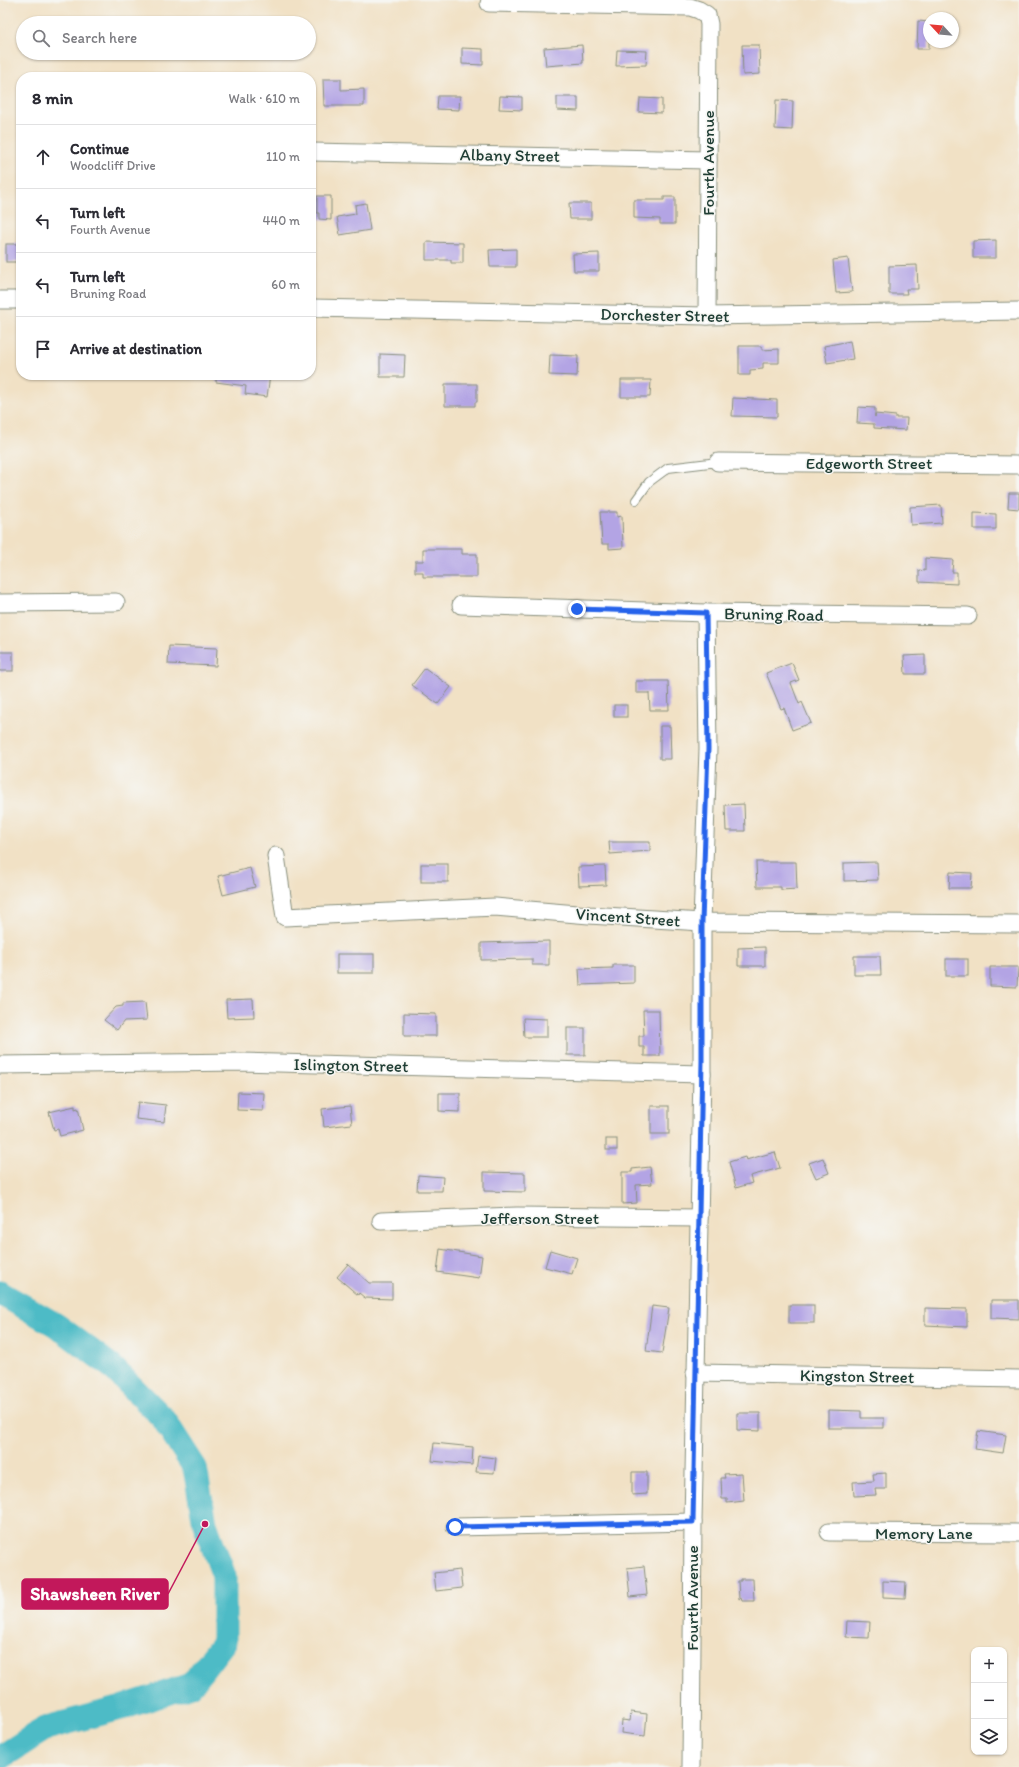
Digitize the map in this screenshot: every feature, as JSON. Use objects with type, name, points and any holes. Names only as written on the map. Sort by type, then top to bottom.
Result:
[{"type":"street","name":"Fourth Avenue","points":[[489,3],[690,7],[704,12],[707,15],[709,24],[707,316]]},
{"type":"street","name":"Albany Street","points":[[316,152],[708,160]]},
{"type":"street","points":[[0,300],[16,300]]},
{"type":"street","name":"Dorchester Street","points":[[316,308],[707,316],[1019,311]]},
{"type":"street","name":"Edgeworth Street","points":[[718,462],[1019,465]]},
{"type":"street","points":[[0,603],[116,602]]},
{"type":"street","name":"Bruning Road","points":[[462,605],[706,613],[968,616]]},
{"type":"street","name":"Fourth Avenue","points":[[691,1767],[695,1373],[702,1074],[702,922],[708,749],[706,613]]},
{"type":"street","name":"Vincent Street","points":[[276,856],[285,917],[495,907],[596,916],[702,922],[1019,924]]},
{"type":"street","name":"Islington Street","points":[[0,1065],[241,1062],[702,1074]]},
{"type":"street","name":"Jefferson Street","points":[[381,1221],[518,1216],[698,1218]]},
{"type":"street","name":"Kingston Street","points":[[695,1373],[1019,1379]]},
{"type":"street","points":[[455,1527],[693,1522]]},
{"type":"street","name":"Memory Lane","points":[[829,1532],[1019,1533]]},
{"type":"lane","points":[[636,500],[649,482],[668,468],[718,462]]},
{"type":"building","points":[[918,21],[923,21],[923,48],[929,49],[917,49]]},
{"type":"building","points":[[582,45],[583,63],[546,66],[544,48]]},
{"type":"building","points":[[742,45],[759,45],[760,74],[743,75]]},
{"type":"building","points":[[462,48],[483,49],[483,65],[462,64]]},
{"type":"building","points":[[617,50],[647,51],[646,65],[616,66]]},
{"type":"building","points":[[323,79],[341,79],[341,90],[364,89],[364,106],[324,106]]},
{"type":"building","points":[[438,96],[460,96],[459,110],[437,109]]},
{"type":"building","points":[[500,96],[522,97],[522,110],[499,109]]},
{"type":"building","points":[[557,97],[578,97],[578,111],[557,110]]},
{"type":"building","points":[[640,98],[662,99],[662,113],[639,112]]},
{"type":"building","points":[[776,100],[793,101],[792,130],[775,129]]},
{"type":"building","points":[[317,196],[331,196],[331,220],[319,219],[319,213],[317,213]]},
{"type":"building","points":[[664,197],[675,197],[675,224],[660,224],[660,219],[634,218],[634,200],[664,200]]},
{"type":"building","points":[[366,203],[370,230],[340,235],[337,217],[356,214],[355,205]]},
{"type":"building","points":[[569,203],[591,203],[591,219],[570,219]]},
{"type":"building","points":[[996,240],[996,258],[973,258],[973,241]]},
{"type":"building","points":[[426,242],[463,243],[463,263],[451,263],[451,260],[426,260]]},
{"type":"building","points":[[6,244],[16,244],[16,262],[6,262]]},
{"type":"building","points":[[516,249],[516,267],[490,267],[489,250]]},
{"type":"building","points":[[599,253],[599,271],[574,271],[573,254]]},
{"type":"building","points":[[848,258],[852,292],[836,293],[833,260]]},
{"type":"building","points":[[917,265],[918,289],[906,289],[907,294],[889,294],[889,266]]},
{"type":"building","points":[[850,341],[853,359],[827,363],[824,346]]},
{"type":"building","points":[[739,346],[762,346],[762,350],[779,349],[779,363],[763,363],[763,369],[750,370],[750,375],[739,375]]},
{"type":"building","points":[[380,354],[405,355],[404,377],[380,377]]},
{"type":"building","points":[[550,355],[578,356],[577,376],[549,375]]},
{"type":"building","points":[[216,380],[269,380],[267,397],[245,394],[246,386],[216,382]]},
{"type":"building","points":[[621,380],[651,380],[650,397],[621,397]]},
{"type":"building","points":[[445,384],[477,384],[477,402],[475,402],[475,406],[445,406]]},
{"type":"building","points":[[733,398],[777,400],[777,417],[732,416]]},
{"type":"building","points":[[858,407],[875,408],[875,414],[896,416],[896,418],[907,418],[906,430],[874,428],[874,424],[857,423]]},
{"type":"building","points":[[1009,493],[1019,493],[1019,509],[1008,508]]},
{"type":"building","points":[[941,505],[942,523],[911,525],[910,507]]},
{"type":"building","points":[[600,512],[617,512],[617,517],[622,516],[623,548],[609,549],[609,544],[602,544]]},
{"type":"building","points":[[974,513],[996,514],[996,529],[974,529]]},
{"type":"building","points":[[423,549],[462,549],[462,554],[477,554],[477,577],[423,577],[423,572],[415,572],[415,561],[423,561]]},
{"type":"building","points":[[925,558],[953,560],[952,572],[957,572],[957,584],[919,582],[919,570],[925,571]]},
{"type":"building","points":[[169,646],[217,648],[216,666],[168,664]]},
{"type":"building","points":[[0,652],[13,652],[13,671],[0,671]]},
{"type":"building","points":[[925,655],[925,674],[905,674],[904,656]]},
{"type":"building","points":[[792,663],[799,680],[791,683],[799,704],[802,702],[811,723],[792,730],[784,708],[781,709],[766,673]]},
{"type":"building","points":[[425,668],[451,687],[438,704],[412,685]]},
{"type":"building","points":[[636,681],[668,681],[669,710],[650,710],[649,693],[636,693]]},
{"type":"building","points":[[614,705],[627,705],[627,717],[614,717]]},
{"type":"building","points":[[660,726],[670,726],[671,759],[660,759]]},
{"type":"building","points":[[744,804],[745,831],[726,831],[725,805]]},
{"type":"building","points":[[609,842],[650,842],[650,851],[610,854]]},
{"type":"building","points":[[756,862],[796,862],[797,889],[781,890],[781,887],[757,887]]},
{"type":"building","points":[[877,862],[878,880],[844,881],[844,863]]},
{"type":"building","points":[[421,864],[448,864],[448,882],[421,882]]},
{"type":"building","points":[[605,866],[606,885],[579,886],[578,867]]},
{"type":"building","points":[[250,868],[255,887],[223,895],[218,876]]},
{"type":"building","points":[[950,872],[972,873],[971,888],[949,888]]},
{"type":"building","points":[[549,941],[549,965],[532,965],[532,959],[481,960],[481,943]]},
{"type":"building","points":[[765,947],[765,966],[738,966],[738,948]]},
{"type":"building","points":[[337,954],[374,954],[374,973],[337,973]]},
{"type":"building","points":[[854,956],[880,956],[881,975],[854,975]]},
{"type":"building","points":[[946,959],[968,959],[968,976],[946,976]]},
{"type":"building","points":[[613,965],[634,965],[634,983],[580,985],[579,969],[613,968]]},
{"type":"building","points":[[990,967],[1018,967],[1017,987],[990,986]]},
{"type":"building","points":[[253,999],[254,1017],[227,1018],[226,1000]]},
{"type":"building","points":[[145,1002],[147,1020],[124,1021],[117,1030],[104,1020],[116,1007],[123,1006],[123,1003]]},
{"type":"building","points":[[643,1010],[659,1010],[660,1056],[644,1056],[644,1047],[639,1047],[639,1036],[644,1036]]},
{"type":"building","points":[[404,1013],[436,1014],[436,1036],[404,1036]]},
{"type":"building","points":[[523,1018],[547,1019],[547,1037],[524,1037]]},
{"type":"building","points":[[567,1028],[585,1028],[585,1055],[567,1055]]},
{"type":"building","points":[[238,1092],[264,1093],[263,1111],[237,1110]]},
{"type":"building","points":[[439,1093],[460,1093],[460,1112],[439,1111]]},
{"type":"building","points":[[138,1102],[166,1105],[164,1122],[136,1119]]},
{"type":"building","points":[[75,1106],[75,1109],[78,1108],[83,1130],[60,1136],[58,1129],[54,1130],[49,1112]]},
{"type":"building","points":[[350,1106],[352,1124],[324,1127],[322,1109]]},
{"type":"building","points":[[651,1106],[669,1106],[669,1134],[651,1134]]},
{"type":"building","points":[[606,1139],[617,1139],[617,1150],[606,1150]]},
{"type":"building","points":[[775,1152],[780,1168],[750,1176],[752,1183],[736,1188],[729,1162],[745,1157],[746,1160]]},
{"type":"building","points":[[823,1158],[829,1173],[816,1178],[809,1163]]},
{"type":"building","points":[[650,1167],[652,1184],[636,1185],[637,1203],[622,1204],[622,1172],[632,1172],[632,1169]]},
{"type":"building","points":[[484,1172],[525,1173],[525,1192],[484,1191]]},
{"type":"building","points":[[418,1175],[443,1177],[442,1191],[417,1191]]},
{"type":"building","points":[[440,1249],[482,1256],[479,1278],[437,1272]]},
{"type":"building","points":[[550,1250],[577,1258],[572,1274],[545,1267]]},
{"type":"building","points":[[348,1264],[369,1283],[392,1283],[392,1299],[365,1298],[359,1293],[358,1295],[337,1277]]},
{"type":"building","points":[[991,1300],[1019,1300],[1019,1319],[991,1318]]},
{"type":"building","points":[[789,1305],[814,1305],[814,1323],[789,1323]]},
{"type":"building","points":[[652,1306],[669,1308],[662,1353],[646,1351]]},
{"type":"building","points":[[925,1308],[967,1309],[967,1327],[925,1325]]},
{"type":"building","points":[[828,1410],[861,1411],[861,1418],[884,1418],[884,1428],[828,1428]]},
{"type":"building","points":[[737,1413],[760,1413],[760,1431],[737,1430]]},
{"type":"building","points":[[978,1431],[1006,1435],[1003,1453],[975,1449]]},
{"type":"building","points":[[434,1443],[473,1447],[472,1465],[432,1461]]},
{"type":"building","points":[[478,1456],[496,1458],[494,1473],[476,1472]]},
{"type":"building","points":[[632,1472],[647,1472],[647,1494],[632,1495]]},
{"type":"building","points":[[742,1473],[744,1501],[727,1503],[727,1499],[722,1499],[721,1478],[725,1478],[724,1474]]},
{"type":"building","points":[[886,1473],[886,1489],[875,1489],[876,1495],[854,1496],[853,1482],[874,1481],[873,1474]]},
{"type":"building","points":[[644,1566],[647,1595],[630,1597],[627,1568]]},
{"type":"building","points":[[460,1570],[462,1588],[436,1591],[434,1573]]},
{"type":"building","points":[[741,1579],[753,1579],[754,1601],[742,1601],[741,1598],[739,1599],[738,1581],[741,1581]]},
{"type":"building","points":[[883,1581],[906,1582],[905,1598],[883,1597]]},
{"type":"building","points":[[847,1621],[870,1622],[869,1638],[846,1637]]},
{"type":"building","points":[[631,1712],[647,1714],[645,1736],[621,1733],[622,1720],[630,1721]]},
{"type":"waterway","points":[[0,1293],[56,1325],[111,1366],[163,1418],[195,1468],[205,1524],[224,1576],[224,1642],[191,1685],[121,1708],[46,1728],[0,1758]]},
{"type":"place","name":"Shawsheen River","points":[[205,1524]]},
{"type":"route","points":[[455,1527],[693,1522],[702,1061],[702,922],[708,749],[706,613],[577,609]]}]
